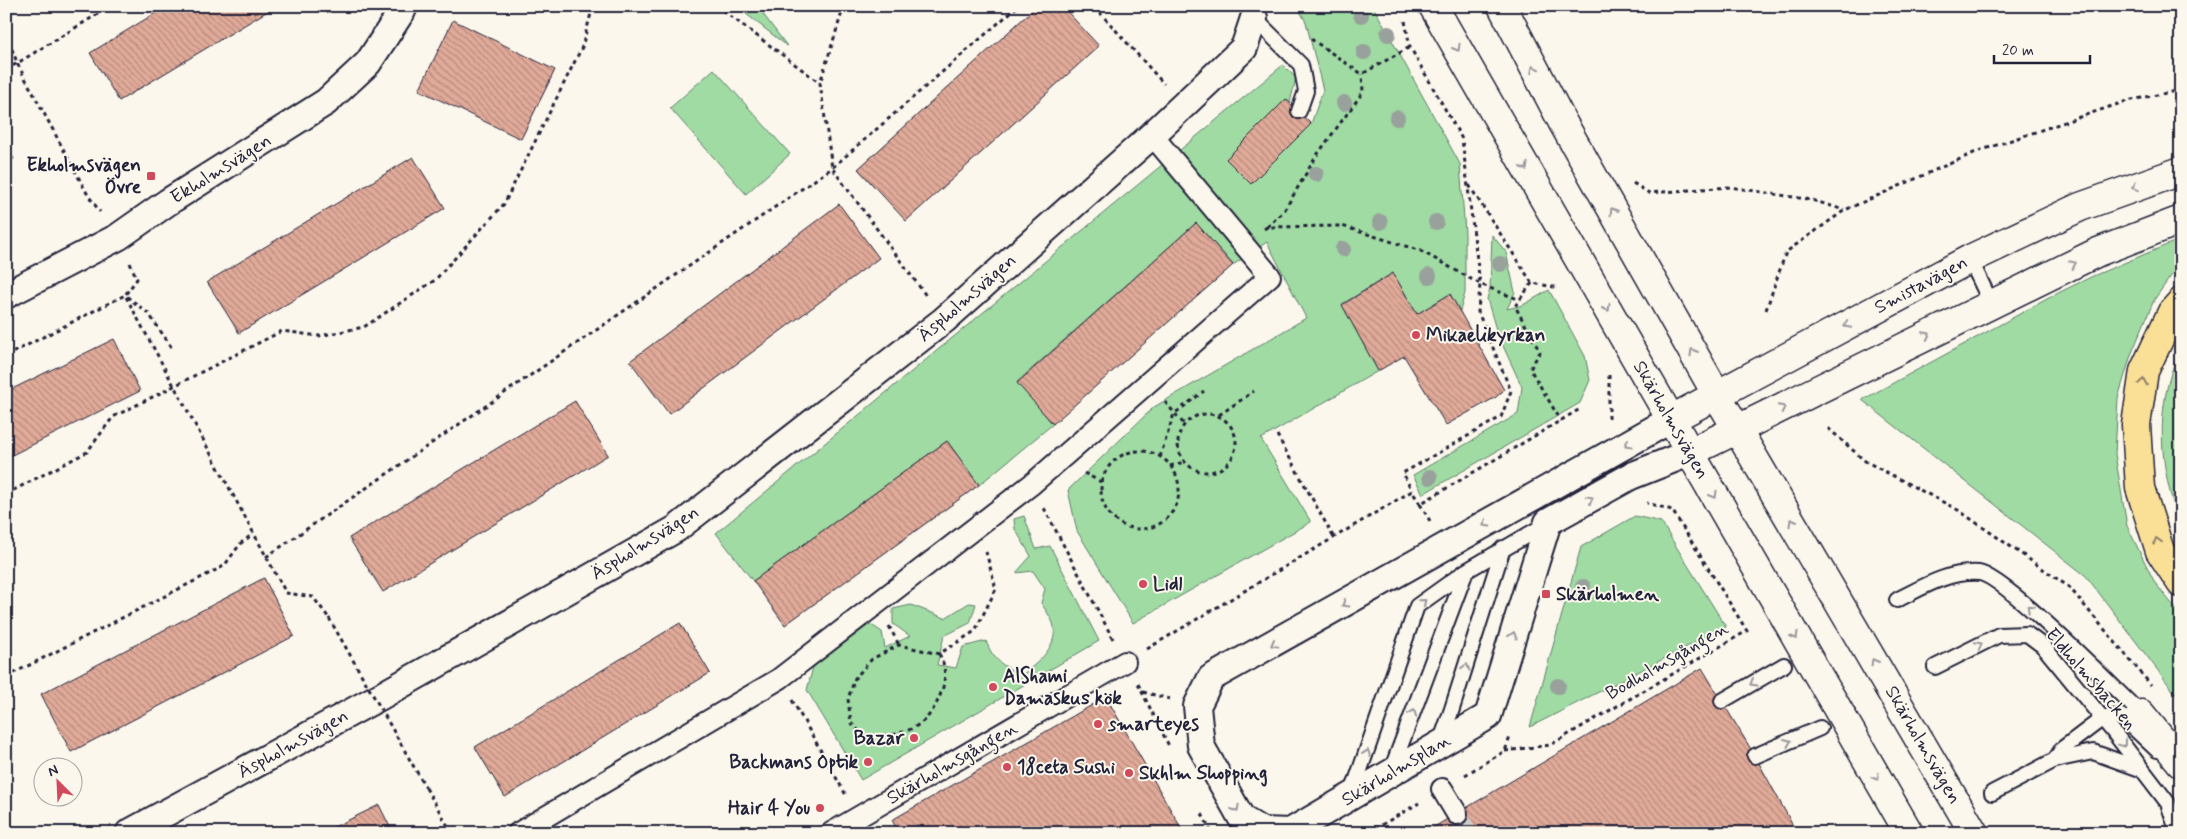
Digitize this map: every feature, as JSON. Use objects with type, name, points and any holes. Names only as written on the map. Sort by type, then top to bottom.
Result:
[{"type":"highway","points":[[2181,302],[2172,312],[2144,372],[2136,425],[2140,488],[2160,551],[2181,583]]},
{"type":"main road","name":"Skärholmsvägen","points":[[1433,6],[1909,833]]},
{"type":"main road","name":"Skärholmsvägen","points":[[1502,6],[1563,123],[1717,395],[1967,821],[1983,833]]},
{"type":"main road","name":"Smistavägen","points":[[1670,420],[1970,259],[2080,207],[2181,171]]},
{"type":"main road","points":[[1689,453],[2098,252],[2181,220]]},
{"type":"main road","points":[[2141,714],[2179,761]]},
{"type":"street","name":"Ekholmsvägen","points":[[6,295],[118,237],[168,202],[326,102],[368,63],[402,12],[404,6]]},
{"type":"street","name":"Äspholmsvägen","points":[[129,833],[381,696],[676,529],[944,320],[1152,135],[1244,48],[1254,18]]},
{"type":"street","points":[[518,833],[779,679],[1032,484],[1270,276],[1152,135]]},
{"type":"street","name":"Skärholmsplan","points":[[1548,522],[1488,716],[1290,832],[1262,831],[1242,819],[1201,746],[1197,706],[1211,678],[1670,420]]},
{"type":"street","points":[[1548,522],[1631,476],[1689,453]]},
{"type":"street","name":"Skärholmsgången","points":[[831,833],[1125,662]]},
{"type":"street","points":[[1442,789],[1456,814]]},
{"type":"lane","points":[[1254,18],[1301,65],[1306,91],[1299,112]]},
{"type":"lane","points":[[1970,259],[1991,303]]},
{"type":"lane","points":[[1349,798],[1364,763],[1417,606],[1466,571],[1548,522]]},
{"type":"lane","points":[[1438,746],[1452,709],[1503,548]]},
{"type":"lane","points":[[1390,775],[1466,571]]},
{"type":"lane","name":"Eldholmsbacken","points":[[1896,600],[1941,578],[1981,573],[2020,599],[2141,714]]},
{"type":"lane","name":"Eldholmsbacken","points":[[1935,667],[1999,635],[2027,634],[2043,646],[2103,718],[2168,803],[2178,833]]},
{"type":"lane","points":[[1722,701],[1784,665]]},
{"type":"lane","points":[[2055,760],[2062,749],[2103,718],[2121,716],[2153,749],[2179,761]]},
{"type":"lane","points":[[1755,756],[1820,728]]},
{"type":"lane","points":[[1992,793],[2055,760],[2093,752],[2143,771]]},
{"type":"path","points":[[6,70],[111,6]]},
{"type":"path","points":[[6,494],[87,452],[113,416],[282,331],[319,336],[364,327],[435,280],[504,204],[582,47],[593,6]]},
{"type":"path","points":[[717,6],[820,83]]},
{"type":"path","points":[[844,6],[820,83],[832,168],[944,320]]},
{"type":"path","points":[[266,557],[832,168],[1018,6]]},
{"type":"path","points":[[1094,6],[1183,106]]},
{"type":"path","points":[[1404,14],[1410,47],[1462,139],[1480,284],[1478,312],[1511,391],[1501,417],[1403,473],[1412,491]]},
{"type":"path","points":[[6,34],[18,64],[88,195],[118,237],[137,279],[125,295],[6,356]]},
{"type":"path","points":[[1309,38],[1362,74]]},
{"type":"path","points":[[1362,74],[1410,47]]},
{"type":"path","points":[[1243,244],[1267,227],[1284,211],[1317,155],[1363,92],[1362,74]]},
{"type":"path","points":[[1766,310],[1786,252],[1845,210],[1976,152],[2127,101],[2181,90]]},
{"type":"path","points":[[1626,179],[1649,193],[1730,187],[1812,200],[1845,210]]},
{"type":"path","points":[[1467,183],[1532,283],[1561,288]]},
{"type":"path","points":[[1267,227],[1342,226],[1420,251],[1480,284],[1520,300]]},
{"type":"path","points":[[1532,283],[1515,306],[1540,352],[1530,369],[1561,421]]},
{"type":"path","points":[[125,295],[286,593],[313,597],[329,618],[452,833]]},
{"type":"path","points":[[125,295],[149,314],[172,348]]},
{"type":"path","points":[[1603,424],[1610,418],[1609,375],[1604,366]]},
{"type":"path","points":[[1160,456],[1174,414],[1204,391]]},
{"type":"path","points":[[1219,415],[1254,391]]},
{"type":"path","points":[[1200,414],[1219,415],[1227,420],[1236,436],[1237,446],[1229,464],[1221,469],[1201,472],[1184,462],[1178,443],[1184,424],[1200,414]]},
{"type":"path","points":[[1828,428],[1865,462],[1958,510],[2069,587],[2156,690]]},
{"type":"path","points":[[1276,435],[1334,538]]},
{"type":"path","points":[[1148,451],[1160,456],[1170,466],[1177,477],[1179,490],[1177,503],[1170,515],[1160,523],[1148,528],[1135,529],[1122,525],[1104,507],[1100,494],[1105,470],[1113,461],[1124,454],[1148,451]]},
{"type":"path","points":[[1170,466],[1184,462]]},
{"type":"path","points":[[1032,484],[1125,662]]},
{"type":"path","name":"Bodholmsgången","points":[[1505,752],[1550,745],[1747,631],[1672,510],[1646,503]]},
{"type":"path","points":[[1420,504],[1433,526]]},
{"type":"path","points":[[939,654],[944,662],[944,683],[938,705],[924,723],[894,736],[866,738],[852,723],[848,700],[855,678],[872,659],[899,645],[939,654],[975,631],[996,589],[979,525]]},
{"type":"path","points":[[6,677],[224,566],[241,543],[254,534]]},
{"type":"path","points":[[779,679],[851,802]]},
{"type":"green space","points":[[736,6],[757,6],[787,46]]},
{"type":"green space","points":[[1297,6],[1373,6],[1460,164],[1465,233],[1465,293],[1460,311],[1450,294],[1417,314],[1393,273],[1342,304],[1378,371],[1261,439],[1311,522],[1133,623],[1077,531],[1068,490],[1154,407],[1306,318],[1267,242],[1233,265],[1196,223],[1017,382],[1053,424],[979,485],[947,441],[753,581],[716,533],[1283,65],[1296,78],[1290,103],[1286,99],[1226,159],[1251,184],[1311,124],[1323,90],[1306,22]]},
{"type":"green space","points":[[714,69],[790,154],[746,194],[670,108]]},
{"type":"green space","points":[[1492,235],[1506,252],[1515,292],[1507,309],[1523,305],[1549,290],[1585,356],[1590,380],[1580,403],[1423,494],[1413,475],[1518,414],[1522,387],[1497,333],[1487,299],[1490,288]]},
{"type":"green space","points":[[2181,239],[2181,262],[2154,300],[2131,355],[2118,398],[2115,454],[2127,526],[2155,583],[2181,615],[2181,701],[2086,576],[1862,400],[2058,293]]},
{"type":"green space","points":[[2181,348],[2181,525],[2173,504],[2168,481],[2162,436],[2166,391],[2172,369]]},
{"type":"green space","points":[[1024,516],[1036,549],[1050,546],[1099,641],[861,780],[807,690],[813,667],[870,624],[882,632],[885,648],[910,636],[893,624],[893,609],[911,605],[945,618],[969,603],[976,604],[970,623],[944,636],[937,665],[956,668],[963,647],[986,641],[992,653],[1000,662],[1010,669],[1023,674],[1046,653],[1051,646],[1054,631],[1052,620],[1041,603],[1045,589],[1033,571],[1016,573],[1031,556],[1015,529],[1014,519]]},
{"type":"green space","points":[[1635,516],[1661,522],[1726,627],[1530,727],[1581,547]]},
{"type":"building","points":[[167,6],[276,6],[119,101],[90,53]]},
{"type":"building","points":[[1037,6],[1062,6],[1099,46],[906,221],[858,169]]},
{"type":"building","points":[[453,20],[555,70],[521,139],[419,90]]},
{"type":"building","points":[[1286,99],[1311,124],[1251,184],[1226,159]]},
{"type":"building","points":[[6,143],[14,159],[6,163]]},
{"type":"building","points":[[413,157],[445,208],[239,333],[207,282]]},
{"type":"building","points":[[839,204],[879,258],[669,414],[630,361]]},
{"type":"building","points":[[1196,223],[1233,265],[1053,424],[1017,383]]},
{"type":"building","name":"Mikaelikyrkan","points":[[1393,273],[1417,314],[1450,294],[1504,390],[1496,397],[1446,425],[1404,356],[1378,371],[1342,305]]},
{"type":"building","points":[[114,339],[140,391],[6,458],[6,392]]},
{"type":"building","points":[[575,401],[608,455],[383,592],[349,538]]},
{"type":"building","points":[[947,441],[979,485],[785,625],[753,581]]},
{"type":"building","points":[[264,578],[294,636],[71,752],[41,694]]},
{"type":"building","points":[[680,623],[710,673],[505,797],[475,747]]},
{"type":"building","points":[[1702,668],[1755,756],[1797,833],[1424,833]]},
{"type":"building","points":[[1106,697],[1184,833],[899,833],[892,820]]},
{"type":"building","points":[[379,805],[393,833],[322,833]]},
{"type":"tunnel","points":[[1457,814],[1467,833]]},
{"type":"place","name":"Ekholmsvägen Övre","points":[[151,176]]},
{"type":"place","name":"Mikaelikyrkan","points":[[1416,335]]},
{"type":"place","name":"Lidl","points":[[1143,584]]},
{"type":"place","name":"Skärholmen","points":[[1546,594]]},
{"type":"place","name":"AlShami Damaskus kök","points":[[993,687]]},
{"type":"place","name":"smarteyes","points":[[1098,724]]},
{"type":"place","name":"Bazar","points":[[914,738]]},
{"type":"place","name":"Backmans Optik","points":[[868,762]]},
{"type":"place","name":"18ceta Sushi","points":[[1007,767]]},
{"type":"place","name":"Skhlm Shopping","points":[[1129,773]]},
{"type":"place","name":"Hair 4 You","points":[[820,808]]}]
